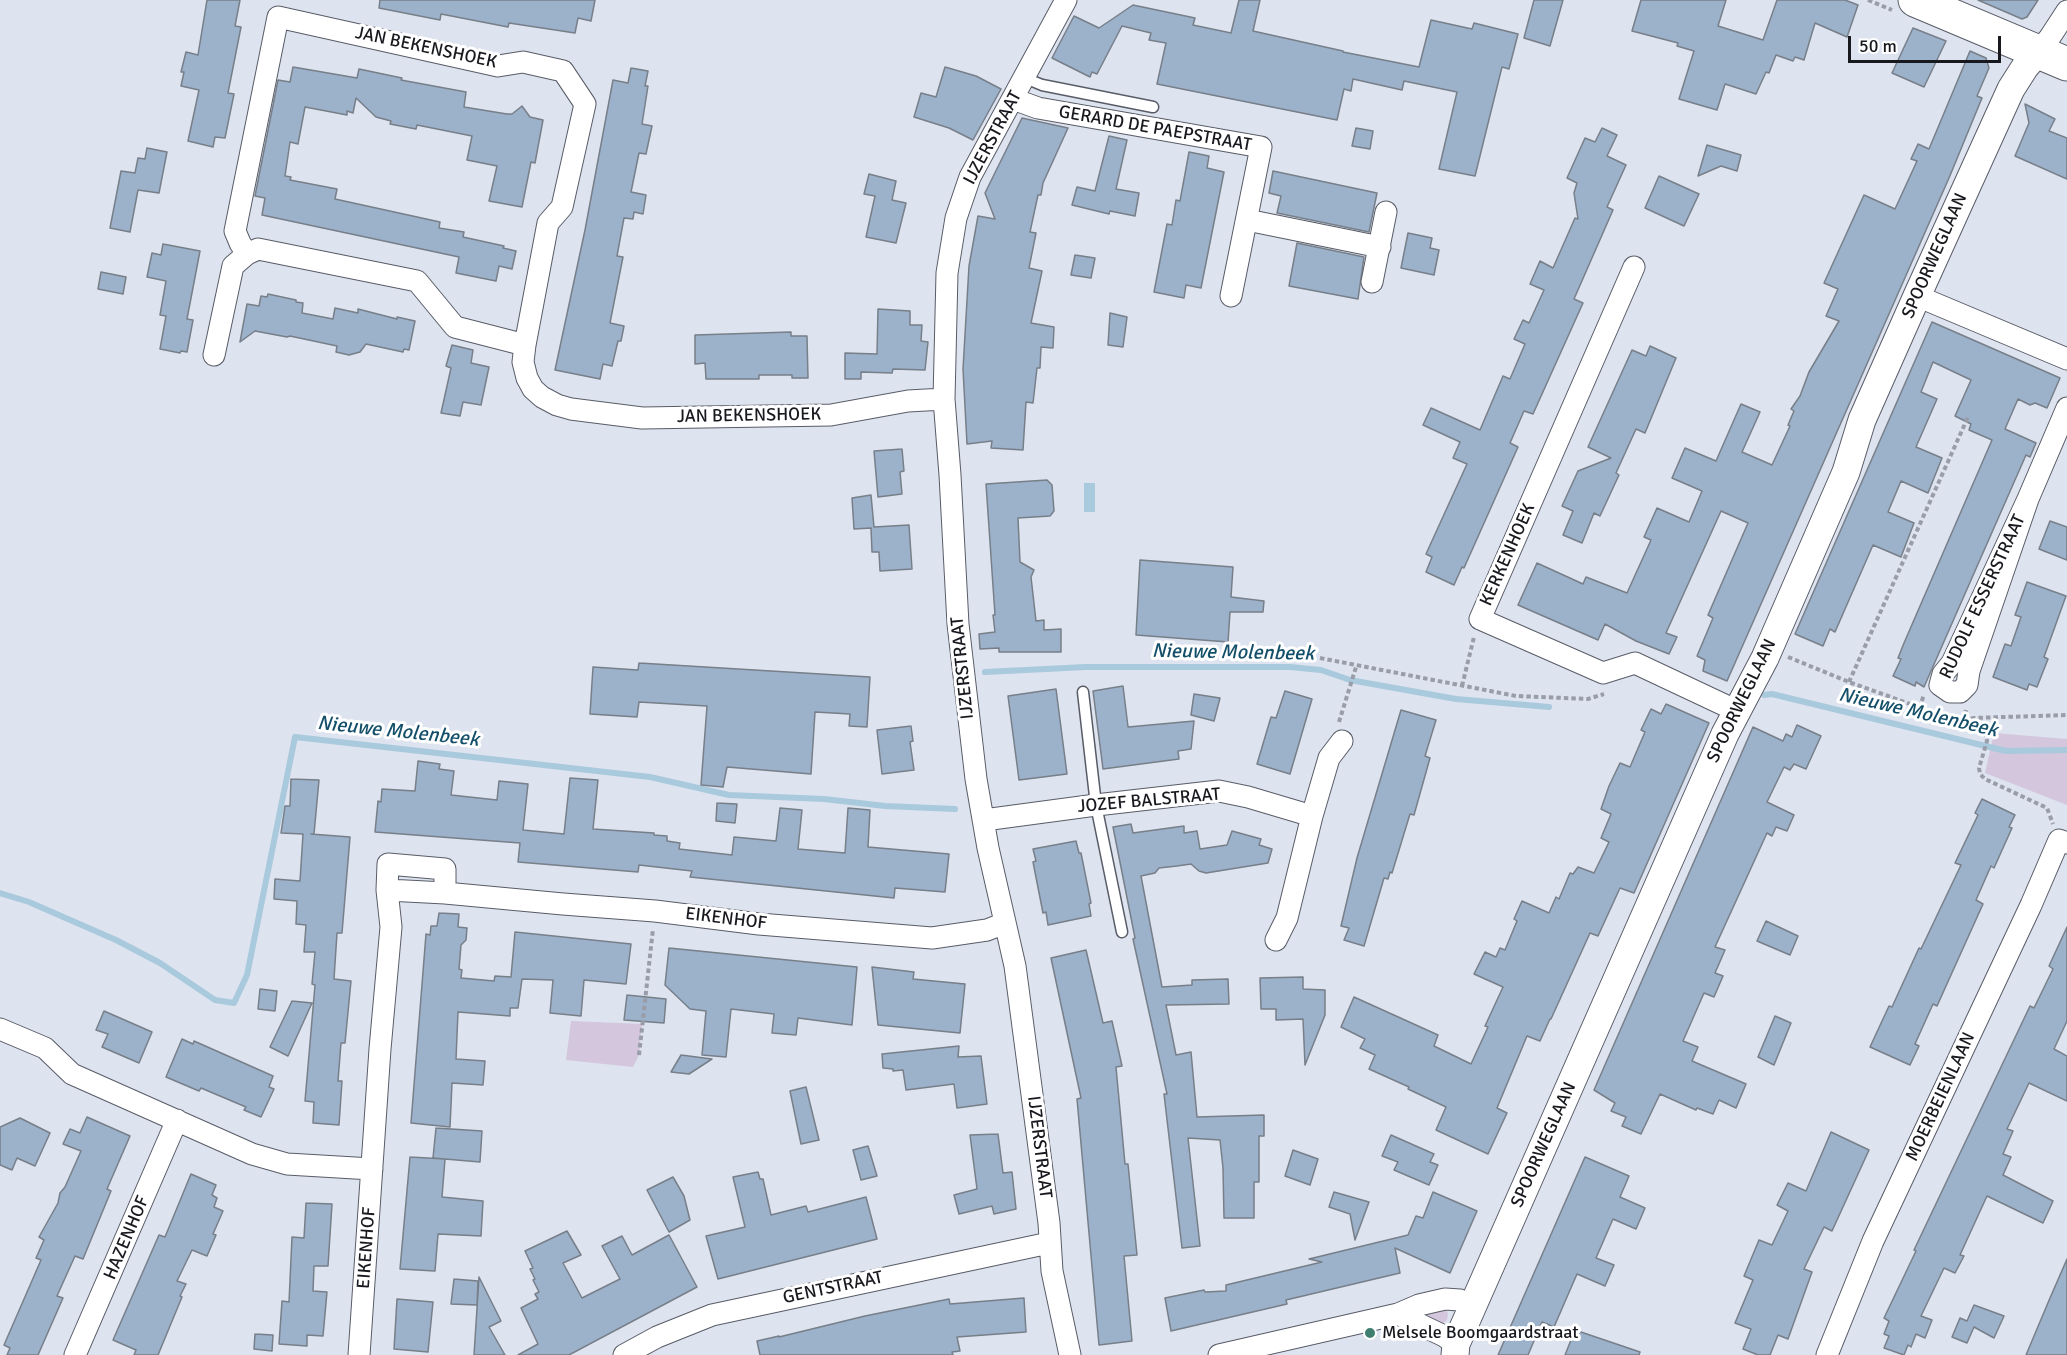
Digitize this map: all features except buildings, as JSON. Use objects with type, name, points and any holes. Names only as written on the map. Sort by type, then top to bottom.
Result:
[{"type":"main road","points":[[1915,0],[2052,58]]},
{"type":"street","name":"IJZERSTRAAT","points":[[1066,0],[970,177],[956,218],[947,273],[944,399],[958,624],[976,779],[988,848],[1015,966],[1049,1223],[1052,1271],[1070,1355]]},
{"type":"street","points":[[2052,58],[2050,38],[2067,11]]},
{"type":"street","name":"JAN BEKENSHOEK","points":[[247,254],[236,231],[278,17],[498,66],[523,62],[563,71],[585,104],[562,207],[548,224],[525,345],[523,362],[527,378],[533,389],[542,397],[571,409],[642,418],[831,415],[908,401],[944,399]]},
{"type":"street","name":"SPOORWEGLAAN","points":[[1456,1349],[1715,756],[1752,686],[1846,472],[1862,420],[2011,89],[2025,67],[2052,58]]},
{"type":"street","name":"GERARD DE PAEPSTRAAT","points":[[1013,99],[1038,108],[1261,147],[1231,296]]},
{"type":"street","points":[[1372,282],[1386,212]]},
{"type":"street","points":[[1247,220],[1380,247]]},
{"type":"street","points":[[214,355],[233,266],[247,254],[258,249],[417,281],[455,327],[525,345]]},
{"type":"street","name":"KERKENHOEK","points":[[1634,267],[1480,619],[1603,673],[1635,663],[1737,711]]},
{"type":"street","points":[[1917,296],[2067,359]]},
{"type":"street","name":"RUDOLF ESSERSTRAAT","points":[[1960,692],[1967,685],[1969,671],[2028,500],[2067,408]]},
{"type":"street","points":[[1276,940],[1287,918],[1329,758],[1342,741]]},
{"type":"street","name":"JOZEF BALSTRAAT","points":[[984,820],[1219,792],[1248,797],[1312,816]]},
{"type":"street","name":"MOERBEIENLAAN","points":[[1827,1355],[1873,1241],[2063,842]]},
{"type":"street","name":"EIKENHOF","points":[[359,1355],[380,1049],[391,927],[387,890],[655,910],[759,924],[932,938],[987,930],[1005,923]]},
{"type":"street","points":[[0,1029],[45,1048],[72,1074],[252,1154],[287,1164],[372,1169]]},
{"type":"street","name":"HAZENHOF","points":[[75,1355],[177,1120]]},
{"type":"street","name":"GENTSTRAAT","points":[[624,1355],[657,1337],[712,1316],[1049,1243]]},
{"type":"street","points":[[1219,1355],[1398,1314],[1419,1305],[1445,1299],[1460,1300],[1473,1306]]},
{"type":"street","points":[[1398,1314],[1444,1336],[1456,1349]]},
{"type":"lane","points":[[1025,78],[1042,86],[1153,107]]},
{"type":"lane","points":[[1083,692],[1096,805],[1122,932]]},
{"type":"path","points":[[1849,682],[1968,417]]},
{"type":"path","points":[[1462,686],[1480,619]]},
{"type":"path","points":[[1768,648],[1849,682],[1985,733],[1987,741],[1979,768],[1980,774],[1985,779],[2047,808],[2063,842]]},
{"type":"path","points":[[1320,658],[1516,696],[1588,699],[1611,691]]},
{"type":"path","points":[[1342,741],[1338,722],[1356,666]]},
{"type":"path","points":[[1960,692],[1967,713],[1963,723]]},
{"type":"path","points":[[1963,723],[1973,718],[2067,715]]},
{"type":"path","points":[[639,1055],[655,910]]},
{"type":"shaded area","points":[[1994,733],[2067,739],[2067,805],[1985,773]]},
{"type":"shaded area","points":[[571,1021],[642,1024],[639,1055],[633,1067],[566,1060]]},
{"type":"shaded area","points":[[1422,1308],[1446,1309],[1447,1320],[1442,1324],[1436,1324],[1423,1318]]},
{"type":"water","points":[[1084,483],[1095,483],[1095,512],[1084,512]]},
{"type":"waterway","name":"Nieuwe Molenbeek","points":[[985,672],[1086,667],[1290,667],[1321,670],[1350,680],[1456,699],[1549,707]]},
{"type":"waterway","name":"Nieuwe Molenbeek","points":[[1764,695],[1772,694],[2006,751],[2067,750]]},
{"type":"waterway","name":"Nieuwe Molenbeek","points":[[0,893],[29,902],[116,940],[160,963],[215,1000],[234,1003],[247,975],[295,737],[650,777],[729,795],[824,799],[885,806],[955,809]]},
{"type":"place","name":"Melsele Boomgaardstraat","points":[[1370,1333]]}]
